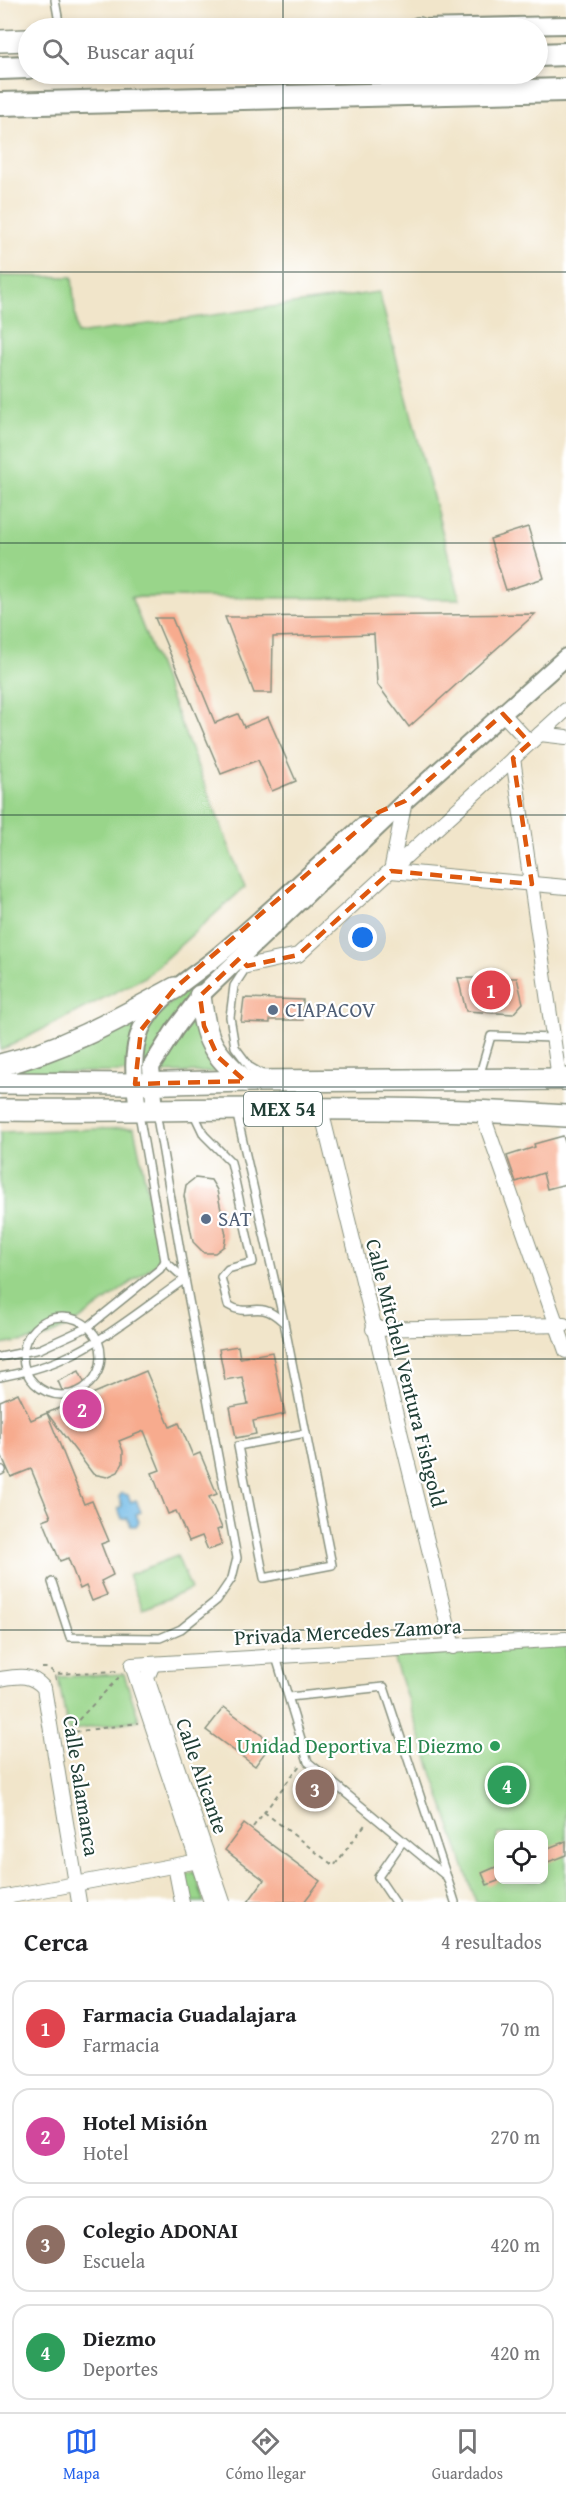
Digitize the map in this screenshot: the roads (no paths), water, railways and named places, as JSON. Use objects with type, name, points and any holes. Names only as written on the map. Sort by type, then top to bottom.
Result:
[{"type":"highway","points":[[548,55],[566,54]]},
{"type":"highway","points":[[0,68],[18,67]]},
{"type":"highway","points":[[0,104],[566,90]]},
{"type":"main road","points":[[0,41],[18,40]]},
{"type":"main road","points":[[0,1065],[27,1059],[85,1036],[175,988]]},
{"type":"main road","points":[[200,996],[204,1026],[218,1057],[245,1081]]},
{"type":"main road","name":"MEX 54","points":[[0,1083],[562,1079]]},
{"type":"main road","name":"MEX 54","points":[[0,1110],[147,1111],[235,1108],[481,1110],[566,1116]]},
{"type":"street","points":[[548,25],[566,25]]},
{"type":"street","points":[[144,1083],[151,1067],[175,1029],[200,996],[244,962],[405,801],[566,657]]},
{"type":"street","points":[[244,962],[298,955],[566,710]]},
{"type":"street","points":[[503,714],[535,738],[566,736]]},
{"type":"street","points":[[513,758],[553,1038],[562,1079]]},
{"type":"street","points":[[391,871],[405,801]]},
{"type":"street","points":[[147,1111],[144,1083],[136,1050],[141,1030],[153,1011],[175,988],[212,960],[379,812],[405,801]]},
{"type":"street","points":[[391,871],[566,887]]},
{"type":"street","name":"Calle Mitchell Ventura Fishgold","points":[[321,1110],[453,1647]]},
{"type":"street","points":[[481,1110],[561,1325],[566,1351]]},
{"type":"street","points":[[373,1329],[561,1325]]},
{"type":"street","name":"Privada Mercedes Zamora","points":[[132,1665],[566,1639]]},
{"type":"street","name":"Calle Alicante","points":[[153,1664],[147,1678],[203,1861],[211,1902]]},
{"type":"street","name":"Calle Alicante","points":[[132,1665],[203,1861],[223,1902]]},
{"type":"street","name":"Calle Salamanca","points":[[0,1678],[23,1676],[36,1679],[44,1688],[79,1902]]},
{"type":"street","points":[[0,1898],[203,1861]]},
{"type":"street","points":[[175,1866],[182,1902]]},
{"type":"lane","points":[[55,0],[58,18]]},
{"type":"lane","points":[[244,962],[234,986],[230,1017],[235,1047],[250,1067],[278,1081]]},
{"type":"lane","points":[[479,1079],[491,1036],[553,1038]]},
{"type":"lane","points":[[235,1108],[284,1322],[333,1564],[264,1578],[238,1446],[306,1433]]},
{"type":"lane","points":[[192,1110],[204,1135],[231,1162],[253,1262],[228,1269],[221,1277],[228,1305],[237,1311],[263,1308],[284,1322]]},
{"type":"lane","points":[[0,1357],[40,1349],[88,1327],[160,1269],[165,1262],[147,1111]]},
{"type":"lane","points":[[52,1582],[70,1637],[160,1638],[181,1629],[217,1600],[232,1578],[237,1558],[185,1279],[147,1111]]},
{"type":"lane","points":[[165,1262],[185,1279]]},
{"type":"lane","points":[[0,1377],[26,1372],[62,1359],[98,1340],[185,1279]]},
{"type":"lane","points":[[66,1317],[78,1320],[88,1327],[98,1340],[101,1364],[97,1376],[78,1392],[54,1395],[42,1390],[26,1372],[23,1352],[26,1341],[42,1322],[66,1317]]},
{"type":"lane","points":[[276,1656],[308,1762],[447,1877]]},
{"type":"lane","points":[[288,1697],[384,1687],[455,1902]]},
{"type":"lane","points":[[395,1902],[378,1877],[403,1841]]},
{"type":"water","points":[[122,1493],[128,1495],[131,1502],[136,1500],[141,1512],[136,1514],[139,1522],[136,1526],[131,1526],[127,1518],[122,1519],[118,1508],[122,1506],[119,1497]]},
{"type":"place","name":"Farmacia Guadalajara","points":[[491,990]]},
{"type":"place","name":"CIAPACOV","points":[[273,1010]]},
{"type":"place","name":"SAT","points":[[206,1219]]},
{"type":"place","name":"Hotel Misión","points":[[82,1409]]},
{"type":"place","name":"Unidad Deportiva El Diezmo","points":[[495,1746]]},
{"type":"place","name":"Diezmo","points":[[507,1785]]},
{"type":"place","name":"Colegio ADONAI","points":[[315,1789]]}]
